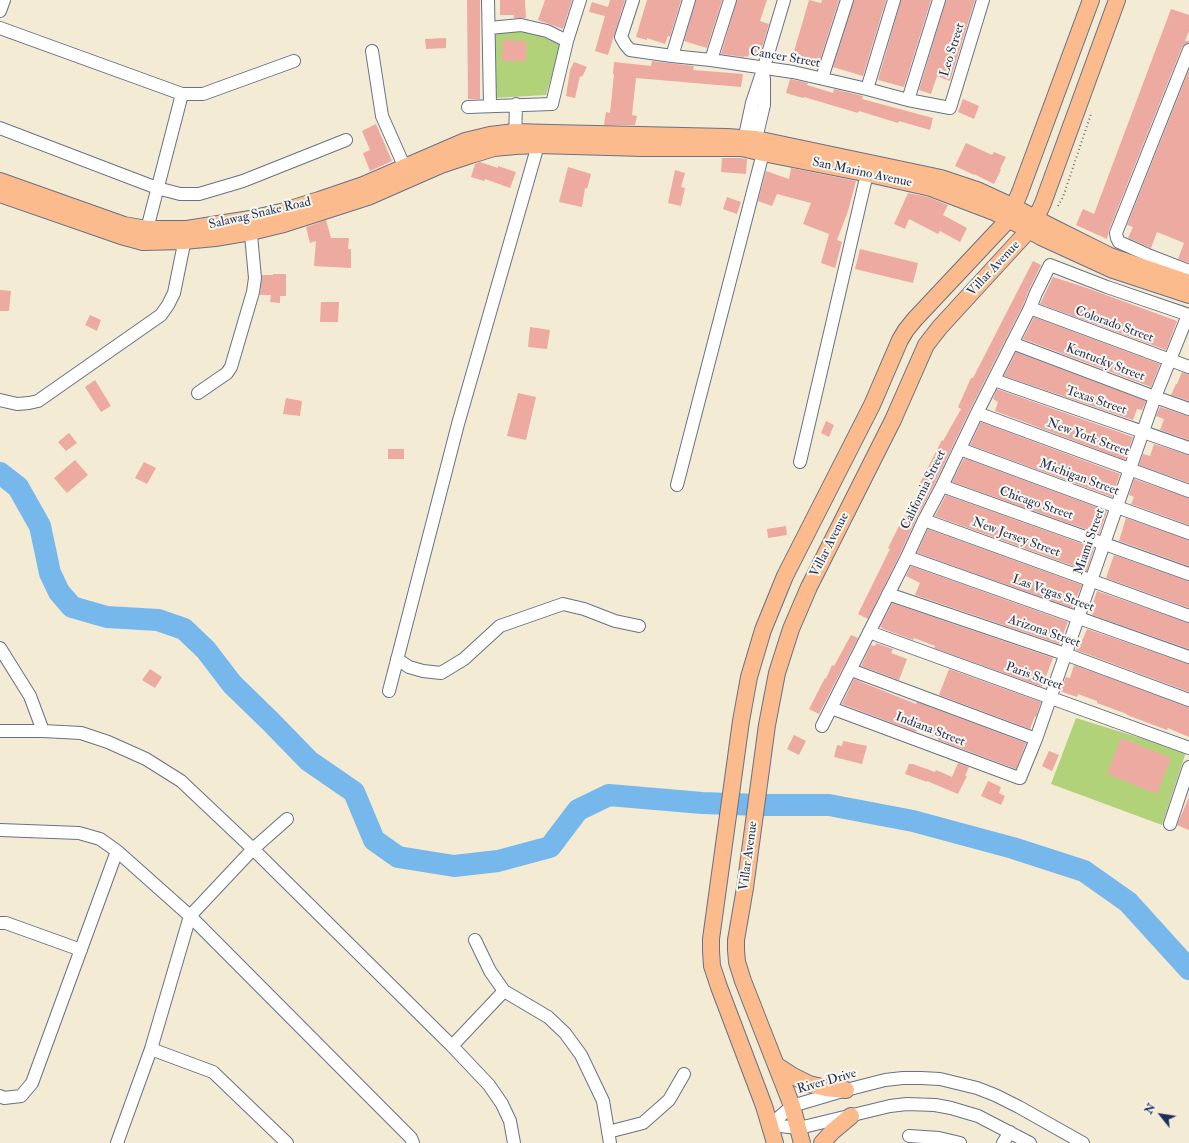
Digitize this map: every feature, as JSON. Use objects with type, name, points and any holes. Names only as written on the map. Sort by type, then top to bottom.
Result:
[{"type":"main road","name":"Villar Avenue","points":[[775,1143],[764,1106],[712,966],[711,951],[711,939],[741,721],[749,677],[763,630],[782,582],[872,405],[900,340],[915,319],[1011,213],[1091,0]]},
{"type":"main road","name":"Villar Avenue","points":[[800,1135],[792,1106],[737,962],[736,940],[745,888],[767,725],[777,673],[808,587],[893,420],[926,345],[940,327],[1033,224],[1043,203],[1117,0]]},
{"type":"main road","name":"Salawag Snake Road","points":[[0,181],[124,225],[215,238],[250,226],[281,212],[363,185],[465,142],[490,135],[515,139]]},
{"type":"main road","name":"San Marino Avenue","points":[[515,139],[752,146],[870,168],[931,188],[994,212],[1011,213],[1033,224],[1050,226],[1110,256],[1189,283]]},
{"type":"main road","name":"Salawag Snake Road","points":[[250,226],[284,224],[368,197],[441,165],[494,148],[515,139]]},
{"type":"main road","name":"Salawag Snake Road","points":[[0,194],[121,236],[143,242],[186,235]]},
{"type":"main road","name":"San Marino Avenue","points":[[1033,224],[1041,237],[1113,270],[1189,295]]},
{"type":"main road","points":[[776,1065],[809,1084],[826,1088],[846,1090]]},
{"type":"main road","points":[[822,1143],[833,1131],[851,1116]]},
{"type":"street","points":[[0,11],[4,0]]},
{"type":"street","points":[[488,0],[490,106]]},
{"type":"street","points":[[468,107],[516,104],[552,104],[567,41],[580,0]]},
{"type":"street","name":"Cancer Street","points":[[633,0],[621,37],[630,50],[764,67],[822,78],[908,100],[950,108]]},
{"type":"street","points":[[672,56],[689,0]]},
{"type":"street","points":[[711,60],[730,0]]},
{"type":"street","points":[[677,485],[752,146],[764,105],[764,67],[784,0]]},
{"type":"street","points":[[822,78],[847,0]]},
{"type":"street","points":[[867,89],[894,0]]},
{"type":"street","points":[[908,100],[939,0]]},
{"type":"street","name":"Leo Street","points":[[950,108],[983,0]]},
{"type":"street","points":[[489,28],[521,25],[547,31],[567,41]]},
{"type":"street","points":[[0,28],[182,94],[203,94],[294,61]]},
{"type":"street","points":[[1189,50],[1116,233],[1120,242],[1189,271]]},
{"type":"street","points":[[372,51],[382,116],[405,168]]},
{"type":"street","points":[[147,229],[182,94]]},
{"type":"street","points":[[515,139],[516,104]]},
{"type":"street","points":[[0,128],[157,188],[180,194],[199,194],[243,181],[346,140]]},
{"type":"street","points":[[389,691],[458,424],[540,139]]},
{"type":"street","points":[[800,462],[865,182],[870,168]]},
{"type":"street","points":[[198,393],[227,373],[231,367],[253,292],[255,278],[250,226]]},
{"type":"street","points":[[0,400],[18,404],[38,400],[160,315],[168,305],[174,293],[186,235]]},
{"type":"street","name":"California Street","points":[[822,726],[907,557],[1050,265],[1107,287],[1189,315]]},
{"type":"street","name":"Colorado Street","points":[[1030,308],[1189,367]]},
{"type":"street","name":"Miami Street","points":[[1019,778],[1036,739],[1155,397],[1189,315]]},
{"type":"street","name":"Kentucky Street","points":[[1012,343],[1189,409]]},
{"type":"street","name":"Texas Street","points":[[994,380],[1189,448]]},
{"type":"street","name":"New York Street","points":[[977,413],[1189,491]]},
{"type":"street","name":"Michigan Street","points":[[960,449],[1189,533]]},
{"type":"street","name":"Chicago Street","points":[[942,486],[1189,574]]},
{"type":"street","name":"New Jersey Street","points":[[924,520],[1189,616]]},
{"type":"street","name":"Las Vegas Street","points":[[907,557],[1189,657]]},
{"type":"street","name":"Arizona Street","points":[[888,594],[1066,654],[1189,700]]},
{"type":"street","points":[[398,659],[409,667],[423,671],[441,673],[464,659],[500,626],[563,604],[584,609],[615,621],[639,626]]},
{"type":"street","name":"Paris Street","points":[[868,632],[1189,748]]},
{"type":"street","points":[[0,648],[30,696],[43,731]]},
{"type":"street","points":[[851,670],[1036,739]]},
{"type":"street","name":"Indiana Street","points":[[831,708],[1019,778]]},
{"type":"street","points":[[0,731],[81,733],[108,742],[146,759],[181,781],[253,849],[452,1046],[489,1085],[502,1104],[510,1121],[514,1143]]},
{"type":"street","points":[[1170,824],[1189,767]]},
{"type":"street","points":[[117,1143],[151,1049],[190,916],[253,849],[287,819]]},
{"type":"street","points":[[0,830],[79,833],[100,839],[117,851],[190,916],[410,1138],[413,1143]]},
{"type":"street","points":[[0,1096],[4,1098],[21,1096],[32,1083],[117,851]]},
{"type":"street","points":[[0,923],[6,923],[81,950]]},
{"type":"street","points":[[475,940],[490,971],[504,991],[548,1017],[565,1033],[581,1054],[603,1101],[609,1138],[643,1123],[669,1100],[684,1074]]},
{"type":"street","points":[[452,1046],[504,991]]},
{"type":"street","points":[[151,1049],[213,1072],[287,1143]]},
{"type":"street","name":"River Drive","points":[[770,1125],[792,1106],[846,1090],[885,1080],[903,1078],[940,1080],[977,1088],[995,1095],[1083,1143]]},
{"type":"street","points":[[770,1125],[800,1135],[851,1116],[890,1106],[907,1104],[935,1105],[978,1116],[1030,1143]]},
{"type":"street","points":[[1003,1143],[1010,1132]]},
{"type":"street","points":[[909,1136],[939,1138],[960,1143]]},
{"type":"green space","points":[[529,31],[561,45],[546,95],[494,98],[493,32]]},
{"type":"green space","points":[[1076,718],[1186,752],[1162,825],[1051,784]]},
{"type":"building","points":[[467,0],[480,0],[480,99],[468,99]]},
{"type":"building","points":[[500,0],[525,0],[526,18],[514,18],[514,15],[500,15]]},
{"type":"building","points":[[545,0],[572,0],[563,29],[538,20]]},
{"type":"building","points":[[610,0],[625,0],[608,55],[595,51],[605,16],[589,12],[592,2],[608,7]]},
{"type":"building","points":[[647,0],[681,0],[670,37],[668,36],[665,44],[647,38],[647,40],[636,37]]},
{"type":"building","points":[[696,0],[722,0],[707,48],[684,41]]},
{"type":"building","points":[[737,0],[767,0],[760,21],[769,24],[759,57],[749,54],[748,57],[744,57],[721,54]]},
{"type":"building","points":[[809,0],[821,3],[822,0],[839,0],[819,63],[793,55]]},
{"type":"building","points":[[854,0],[886,0],[863,76],[833,67]]},
{"type":"building","points":[[901,0],[931,0],[904,87],[878,80]]},
{"type":"building","points":[[946,0],[975,0],[950,81],[937,76],[931,94],[919,90]]},
{"type":"building","points":[[1171,9],[1189,15],[1189,31],[1185,41],[1189,41],[1189,43],[1182,47],[1109,230],[1107,239],[1076,225],[1083,209],[1094,214]]},
{"type":"building","points":[[446,38],[446,48],[426,49],[425,39]]},
{"type":"building","points":[[503,40],[526,41],[526,61],[502,61]]},
{"type":"building","points":[[652,61],[694,66],[693,70],[743,74],[741,87],[636,78],[632,115],[637,116],[635,125],[604,125],[606,112],[610,113],[614,62],[651,66]]},
{"type":"building","points":[[574,62],[587,67],[582,77],[580,76],[575,98],[566,96],[570,70]]},
{"type":"building","points":[[1189,70],[1189,263],[1178,259],[1184,243],[1157,232],[1151,248],[1128,238],[1133,227],[1127,225]]},
{"type":"building","points":[[790,79],[808,83],[807,85],[833,93],[834,89],[863,96],[862,99],[933,118],[930,130],[899,121],[898,123],[859,111],[858,113],[786,93]]},
{"type":"building","points":[[963,99],[979,106],[974,119],[958,112]]},
{"type":"building","points":[[376,124],[392,161],[370,171],[363,153],[370,150],[362,131]]},
{"type":"building","points":[[966,143],[992,155],[994,152],[1006,157],[994,184],[955,166]]},
{"type":"building","points":[[722,158],[747,159],[746,174],[721,172]]},
{"type":"building","points":[[480,162],[516,172],[510,188],[485,179],[484,181],[471,177],[475,164]]},
{"type":"building","points":[[568,167],[591,174],[587,189],[585,188],[582,207],[559,202]]},
{"type":"building","points":[[791,168],[856,181],[848,211],[837,240],[842,242],[835,268],[821,263],[829,234],[803,224],[811,203],[777,194],[772,206],[758,201],[766,171],[789,179]]},
{"type":"building","points":[[675,170],[685,173],[681,187],[685,188],[681,206],[668,203]]},
{"type":"building","points":[[908,193],[928,197],[948,205],[943,215],[967,228],[960,242],[940,231],[938,234],[909,219],[905,229],[894,224]]},
{"type":"building","points":[[727,197],[741,202],[737,214],[723,209]]},
{"type":"building","points":[[326,220],[331,238],[349,238],[348,249],[351,249],[351,268],[314,266],[316,241],[310,243],[306,227]]},
{"type":"building","points":[[860,249],[918,263],[913,283],[855,269]]},
{"type":"building","points":[[1033,261],[1041,265],[1023,305],[917,517],[868,619],[858,614],[890,549],[888,548],[902,520],[907,513],[910,515],[924,485],[920,483],[942,440],[943,441],[961,409],[958,407],[971,378],[973,378]]},
{"type":"building","points":[[286,274],[286,296],[280,296],[280,303],[270,302],[271,295],[260,295],[262,275]]},
{"type":"building","points":[[1053,277],[1177,321],[1166,350],[1040,304]]},
{"type":"building","points":[[0,290],[11,291],[9,311],[0,311]]},
{"type":"building","points":[[321,302],[339,302],[338,322],[320,322]]},
{"type":"building","points":[[90,315],[101,320],[97,331],[85,325]]},
{"type":"building","points":[[1034,317],[1160,364],[1151,387],[1023,339]]},
{"type":"building","points":[[530,327],[550,330],[547,349],[528,347]]},
{"type":"building","points":[[1016,352],[1146,401],[1142,410],[1137,409],[1133,420],[1004,376]]},
{"type":"building","points":[[1182,372],[1189,374],[1189,401],[1171,395]]},
{"type":"building","points":[[95,380],[111,406],[101,412],[85,387]]},
{"type":"building","points":[[997,389],[1133,437],[1125,460],[995,411],[998,402],[993,399]]},
{"type":"building","points":[[518,393],[536,397],[526,440],[507,436]]},
{"type":"building","points":[[286,398],[302,401],[300,416],[283,414]]},
{"type":"building","points":[[1160,407],[1189,416],[1189,440],[1160,430],[1164,419],[1156,416]]},
{"type":"building","points":[[826,421],[834,425],[829,437],[821,433]]},
{"type":"building","points":[[981,422],[1120,474],[1112,497],[970,445]]},
{"type":"building","points":[[69,433],[77,443],[66,451],[58,442]]},
{"type":"building","points":[[1154,444],[1189,455],[1189,483],[1139,465],[1143,454],[1150,456]]},
{"type":"building","points":[[388,449],[404,449],[404,459],[388,459]]},
{"type":"building","points":[[964,458],[1107,511],[1099,534],[952,482]]},
{"type":"building","points":[[75,460],[88,475],[67,493],[54,478]]},
{"type":"building","points":[[144,462],[156,468],[147,484],[135,478]]},
{"type":"building","points":[[1134,479],[1189,498],[1189,525],[1131,504],[1134,497],[1129,495]]},
{"type":"building","points":[[946,495],[1094,548],[1087,571],[935,516]]},
{"type":"building","points":[[1126,518],[1189,540],[1189,566],[1119,541]]},
{"type":"building","points":[[786,526],[787,535],[768,538],[767,529]]},
{"type":"building","points":[[928,529],[1082,585],[1072,608],[917,553]]},
{"type":"building","points":[[1114,555],[1189,581],[1189,608],[1106,578]]},
{"type":"building","points":[[911,566],[1068,622],[1059,644],[915,595],[920,583],[906,576]]},
{"type":"building","points":[[1097,591],[1189,623],[1189,649],[1092,615],[1096,604],[1093,603]]},
{"type":"building","points":[[892,603],[1053,658],[1042,687],[934,648],[935,646],[914,638],[913,640],[881,628],[882,627],[880,627]]},
{"type":"building","points":[[1087,629],[1189,664],[1189,692],[1076,650]]},
{"type":"building","points":[[851,635],[858,638],[819,714],[809,709],[832,665],[834,666]]},
{"type":"building","points":[[876,643],[893,649],[891,653],[907,659],[899,680],[861,666],[871,645],[875,646]]},
{"type":"building","points":[[1074,665],[1189,707],[1189,737],[1168,728],[1167,730],[1127,715],[1078,694],[1077,697],[1060,691],[1066,677],[1070,678]]},
{"type":"building","points":[[150,669],[162,677],[155,688],[142,680]]},
{"type":"building","points":[[949,669],[1041,702],[1030,729],[939,695]]},
{"type":"building","points":[[854,679],[916,704],[917,702],[1026,743],[1016,769],[938,740],[938,738],[917,729],[916,732],[842,704]]},
{"type":"building","points":[[794,735],[806,741],[799,755],[787,749]]},
{"type":"building","points":[[1121,738],[1171,758],[1157,794],[1107,774]]},
{"type":"building","points":[[843,741],[867,746],[862,764],[834,757],[837,745],[842,746]]},
{"type":"building","points":[[1049,751],[1059,755],[1052,771],[1042,766]]},
{"type":"building","points":[[958,763],[969,767],[965,776],[967,776],[958,794],[927,781],[905,774],[909,764],[913,764],[935,772],[936,770],[952,777]]},
{"type":"building","points":[[988,781],[1001,787],[999,793],[1005,796],[1001,805],[981,796]]},
{"type":"building","points":[[1189,797],[1189,830],[1177,825]]},
{"type":"waterway","points":[[0,473],[18,487],[40,526],[50,573],[59,592],[72,607],[107,617],[158,620],[184,629],[206,650],[232,684],[309,761],[354,792],[374,840],[398,857],[454,866],[498,861],[550,847],[578,810],[609,795],[702,803],[829,805],[913,821],[1013,848],[1084,871],[1128,902],[1189,969]]}]
